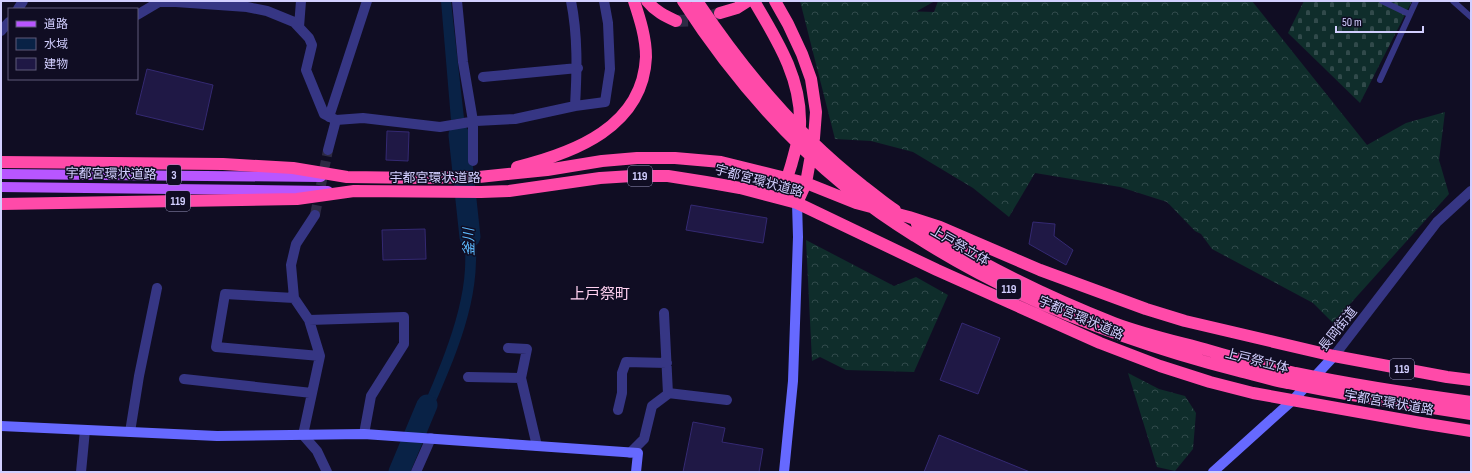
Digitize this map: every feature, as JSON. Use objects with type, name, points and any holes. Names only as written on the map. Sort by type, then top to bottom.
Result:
[{"type":"highway","name":"119","points":[[479,177],[530,164],[577,147],[602,133],[626,112],[640,87],[646,57],[642,26],[634,1]]},
{"type":"highway","points":[[646,1],[653,8],[676,20]]},
{"type":"highway","name":"上戸祭立体","points":[[683,1],[704,33],[731,60],[773,118],[807,152],[848,189],[890,220],[934,248],[973,270],[1056,311],[1169,352],[1287,383],[1471,402]]},
{"type":"highway","name":"上戸祭立体","points":[[697,1],[719,34],[731,60]]},
{"type":"highway","points":[[720,13],[737,8],[748,1]]},
{"type":"highway","points":[[754,1],[783,50],[798,93],[800,128],[796,150],[788,177],[797,203]]},
{"type":"highway","points":[[775,1],[802,54],[811,79],[816,112],[814,138],[806,183],[797,203]]},
{"type":"highway","name":"宇都宮環状道路","points":[[347,177],[479,177],[637,158],[675,158],[721,162],[788,177],[856,203],[940,227],[1040,270],[1146,309],[1213,328],[1334,356],[1471,380]]},
{"type":"highway","name":"119","points":[[1,162],[223,164],[293,168],[347,177]]},
{"type":"highway","name":"宇都宮環状道路","points":[[354,191],[509,191],[600,178],[632,176],[668,176],[740,188],[797,203],[937,270],[1100,343],[1160,366],[1210,382],[1253,392],[1471,431]]},
{"type":"highway","name":"119","points":[[1,204],[297,199],[354,191]]},
{"type":"highway","name":"上戸祭立体","points":[[1358,390],[1471,414]]},
{"type":"main road","name":"宇都宮環状道路","points":[[1,174],[347,177]]},
{"type":"main road","name":"宇都宮環状道路","points":[[1,187],[354,191]]},
{"type":"street","points":[[138,14],[159,2],[176,1],[267,11],[294,22],[310,38],[312,45],[306,70],[324,114],[332,118],[363,118],[440,127],[473,121],[515,119],[575,106],[605,102],[610,69],[608,23],[604,1]]},
{"type":"street","points":[[299,27],[301,1]]},
{"type":"street","points":[[328,150],[332,118],[367,1]]},
{"type":"street","points":[[457,1],[463,62],[473,121],[473,161]]},
{"type":"street","points":[[571,1],[576,25],[578,68],[575,106]]},
{"type":"street","points":[[1,31],[8,23]]},
{"type":"street","points":[[482,77],[578,68]]},
{"type":"street","name":"長岡街道","points":[[1213,472],[1294,400],[1334,356],[1437,222],[1471,191]]},
{"type":"street","points":[[784,472],[793,381],[798,237],[797,203]]},
{"type":"street","points":[[303,435],[320,356],[309,320],[294,298],[291,265],[296,244],[315,215]]},
{"type":"street","points":[[130,432],[139,376],[157,288]]},
{"type":"street","points":[[294,298],[225,294],[216,347],[320,356]]},
{"type":"street","points":[[630,453],[644,439],[652,406],[668,394],[664,313]]},
{"type":"street","points":[[309,320],[404,317],[404,344],[371,396],[364,434]]},
{"type":"street","points":[[508,348],[527,349],[521,378],[537,446]]},
{"type":"street","points":[[618,410],[622,393],[622,373],[626,362],[667,363]]},
{"type":"street","points":[[468,377],[521,378]]},
{"type":"street","points":[[184,379],[312,393]]},
{"type":"street","points":[[668,393],[727,400]]},
{"type":"street","points":[[1,426],[216,436],[364,434],[638,453],[636,472]]},
{"type":"street","points":[[81,472],[85,430]]},
{"type":"street","points":[[303,435],[317,451],[327,472]]},
{"type":"street","points":[[416,472],[431,438]]},
{"type":"lane","points":[[1382,1],[1409,14]]},
{"type":"lane","points":[[1380,80],[1416,1]]},
{"type":"lane","points":[[1453,1],[1471,17]]},
{"type":"green space","points":[[800,1],[868,1],[872,10],[934,12],[938,1],[1252,1],[1367,145],[1406,123],[1445,112],[1439,160],[1449,194],[1333,323],[1313,303],[1212,249],[1201,234],[1195,231],[1167,202],[1120,187],[1035,173],[1009,217],[973,188],[913,152],[871,141],[835,139]]},
{"type":"green space","points":[[848,1],[935,1],[866,40]]},
{"type":"green space","points":[[1304,1],[1412,1],[1360,103],[1288,33]]},
{"type":"green space","points":[[806,240],[894,286],[916,277],[948,295],[914,372],[846,370],[820,357],[812,361]]},
{"type":"green space","points":[[1128,373],[1159,389],[1185,396],[1196,413],[1193,449],[1175,471],[1157,467]]},
{"type":"water","points":[[441,1],[451,1],[464,118],[451,120]]},
{"type":"water","points":[[465,129],[468,163],[454,164],[452,130]]},
{"type":"water","points":[[462,209],[473,209],[475,228],[476,261],[470,305],[465,327],[457,349],[423,432],[412,432],[445,352],[463,289],[465,246]]},
{"type":"water","points":[[404,449],[414,450],[405,472],[395,472]]},
{"type":"building","points":[[147,69],[213,85],[203,130],[136,114]]},
{"type":"building","points":[[387,131],[409,132],[408,161],[386,160]]},
{"type":"building","points":[[691,205],[767,218],[763,243],[686,230]]},
{"type":"building","points":[[1033,222],[1055,224],[1054,236],[1073,250],[1066,265],[1029,244]]},
{"type":"building","points":[[425,229],[426,259],[383,260],[382,230]]},
{"type":"building","points":[[962,323],[1000,338],[978,394],[940,380]]},
{"type":"building","points":[[693,422],[725,428],[722,442],[763,449],[759,472],[683,472]]},
{"type":"building","points":[[939,435],[1030,472],[924,472]]},
{"type":"waterway","name":"釜川","points":[[459,135],[470,237]]},
{"type":"waterway","name":"釜川","points":[[399,472],[427,405]]},
{"type":"tunnel","points":[[676,21],[700,20],[720,13]]},
{"type":"tunnel","points":[[315,215],[328,150]]},
{"type":"district","name":"上戸祭町","points":[[600,294]]}]
